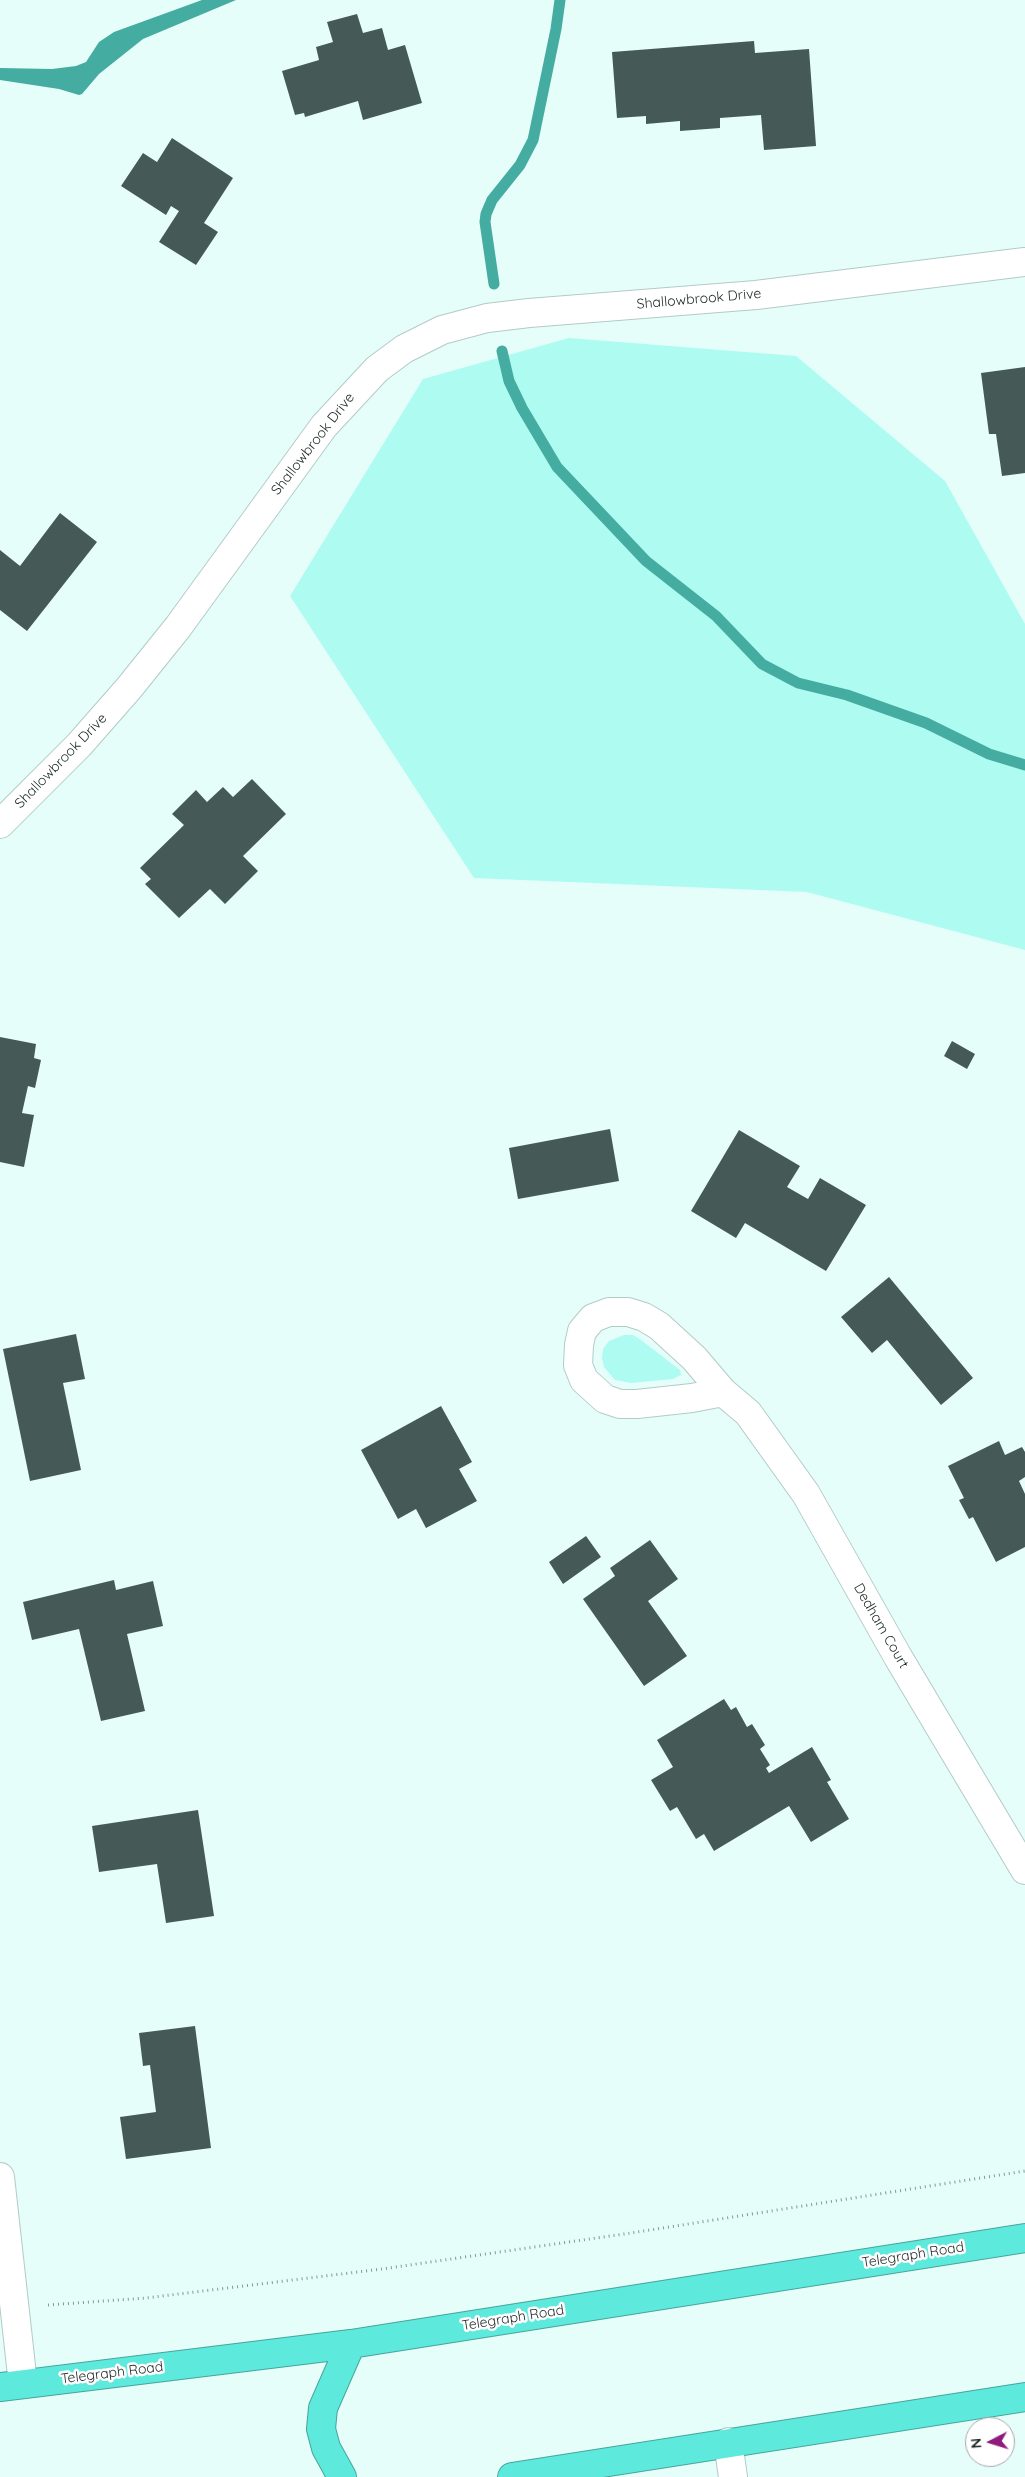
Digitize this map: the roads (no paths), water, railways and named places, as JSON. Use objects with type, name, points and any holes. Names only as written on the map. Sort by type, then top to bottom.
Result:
[{"type":"highway","name":"Telegraph Road","points":[[12,2385],[351,2344],[1025,2238]]},
{"type":"highway","points":[[342,2477],[326,2448],[321,2429],[323,2408],[351,2344]]},
{"type":"highway","points":[[512,2477],[1025,2397]]},
{"type":"street","name":"Shallowbrook Drive","points":[[0,824],[79,745],[130,688],[178,627],[324,426],[377,369],[404,349],[442,330],[487,318],[756,295],[1025,262]]},
{"type":"street","name":"Dedham Court","points":[[723,1392],[692,1398],[637,1404],[620,1404],[605,1399],[584,1380],[578,1365],[582,1331],[593,1318],[609,1312],[628,1312],[644,1317],[659,1326],[694,1358],[723,1392],[748,1413],[806,1494],[898,1657],[1025,1870]]},
{"type":"street","points":[[0,2177],[12,2385]]},
{"type":"street","points":[[728,2442],[733,2477]]},
{"type":"waterway","points":[[494,284],[485,222],[486,214],[492,200],[520,165],[533,140],[556,29],[560,0]]},
{"type":"waterway","points":[[502,351],[509,381],[522,408],[557,467],[646,561],[716,616],[762,664],[798,683],[847,695],[926,723],[989,754],[1025,765]]}]
